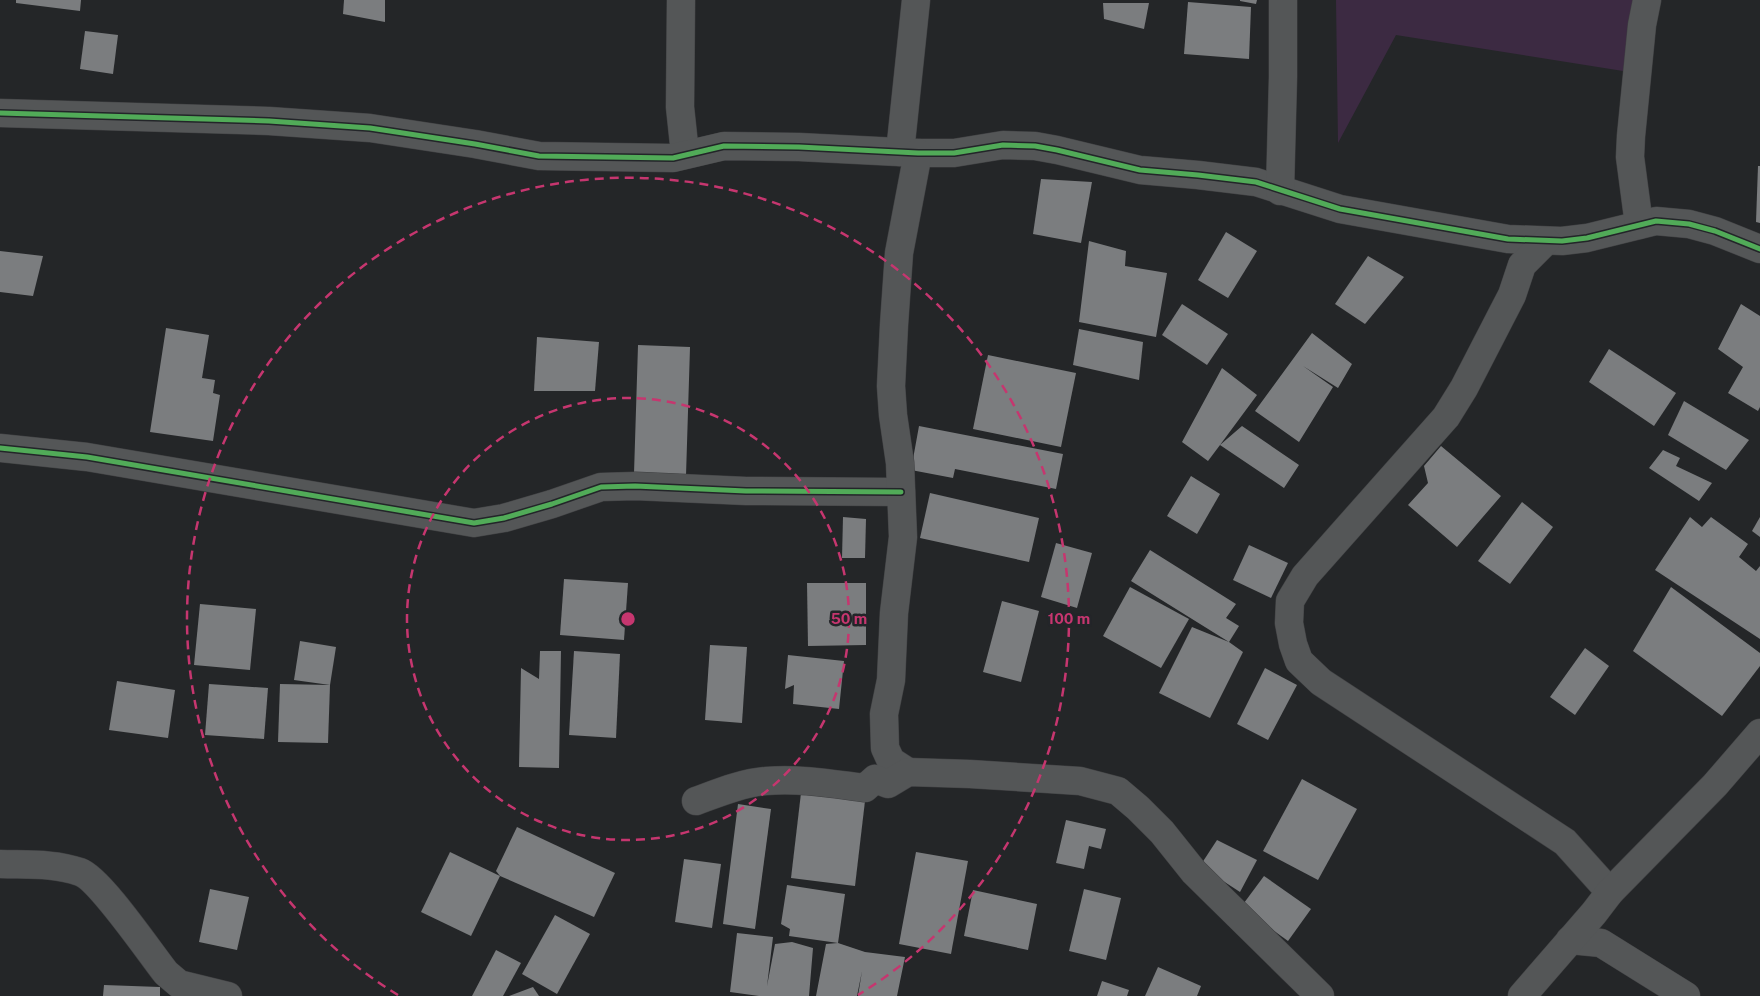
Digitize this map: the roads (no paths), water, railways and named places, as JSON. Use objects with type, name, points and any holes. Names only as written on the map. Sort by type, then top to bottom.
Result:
[{"type":"street","points":[[681,0],[680,107],[685,154]]},
{"type":"street","points":[[916,0],[909,152],[899,253],[891,386],[900,463],[903,537],[894,613],[891,680],[884,714],[885,748],[891,761],[908,772],[1080,780],[1118,791],[1162,832],[1194,872],[1320,996]]},
{"type":"street","points":[[1280,191],[1283,0]]},
{"type":"street","points":[[1639,225],[1630,157],[1642,25],[1647,0]]},
{"type":"street","points":[[0,113],[269,121],[370,128],[539,156],[673,158],[724,146],[909,152],[954,152],[1003,145],[1035,146],[1140,170],[1256,182],[1340,209],[1503,238],[1546,241],[1587,238],[1656,221],[1689,224],[1715,230],[1760,249]]},
{"type":"street","points":[[1503,238],[1522,265]]},
{"type":"street","points":[[1546,241],[1522,265],[1512,295],[1446,417],[1305,576],[1290,601],[1289,623],[1299,661],[1321,682],[1565,842],[1602,903],[1601,942]]},
{"type":"street","points":[[0,448],[86,457],[474,523],[504,518],[601,487],[635,486],[746,492],[901,492]]},
{"type":"street","points":[[1522,996],[1602,903],[1715,785],[1760,733]]},
{"type":"street","points":[[696,801],[731,788],[765,781],[795,781],[865,788],[875,780],[888,784],[908,772]]},
{"type":"street","points":[[0,864],[57,866],[82,873],[97,885],[166,973],[180,984],[228,996]]},
{"type":"street","points":[[1570,940],[1601,942],[1686,996]]}]
